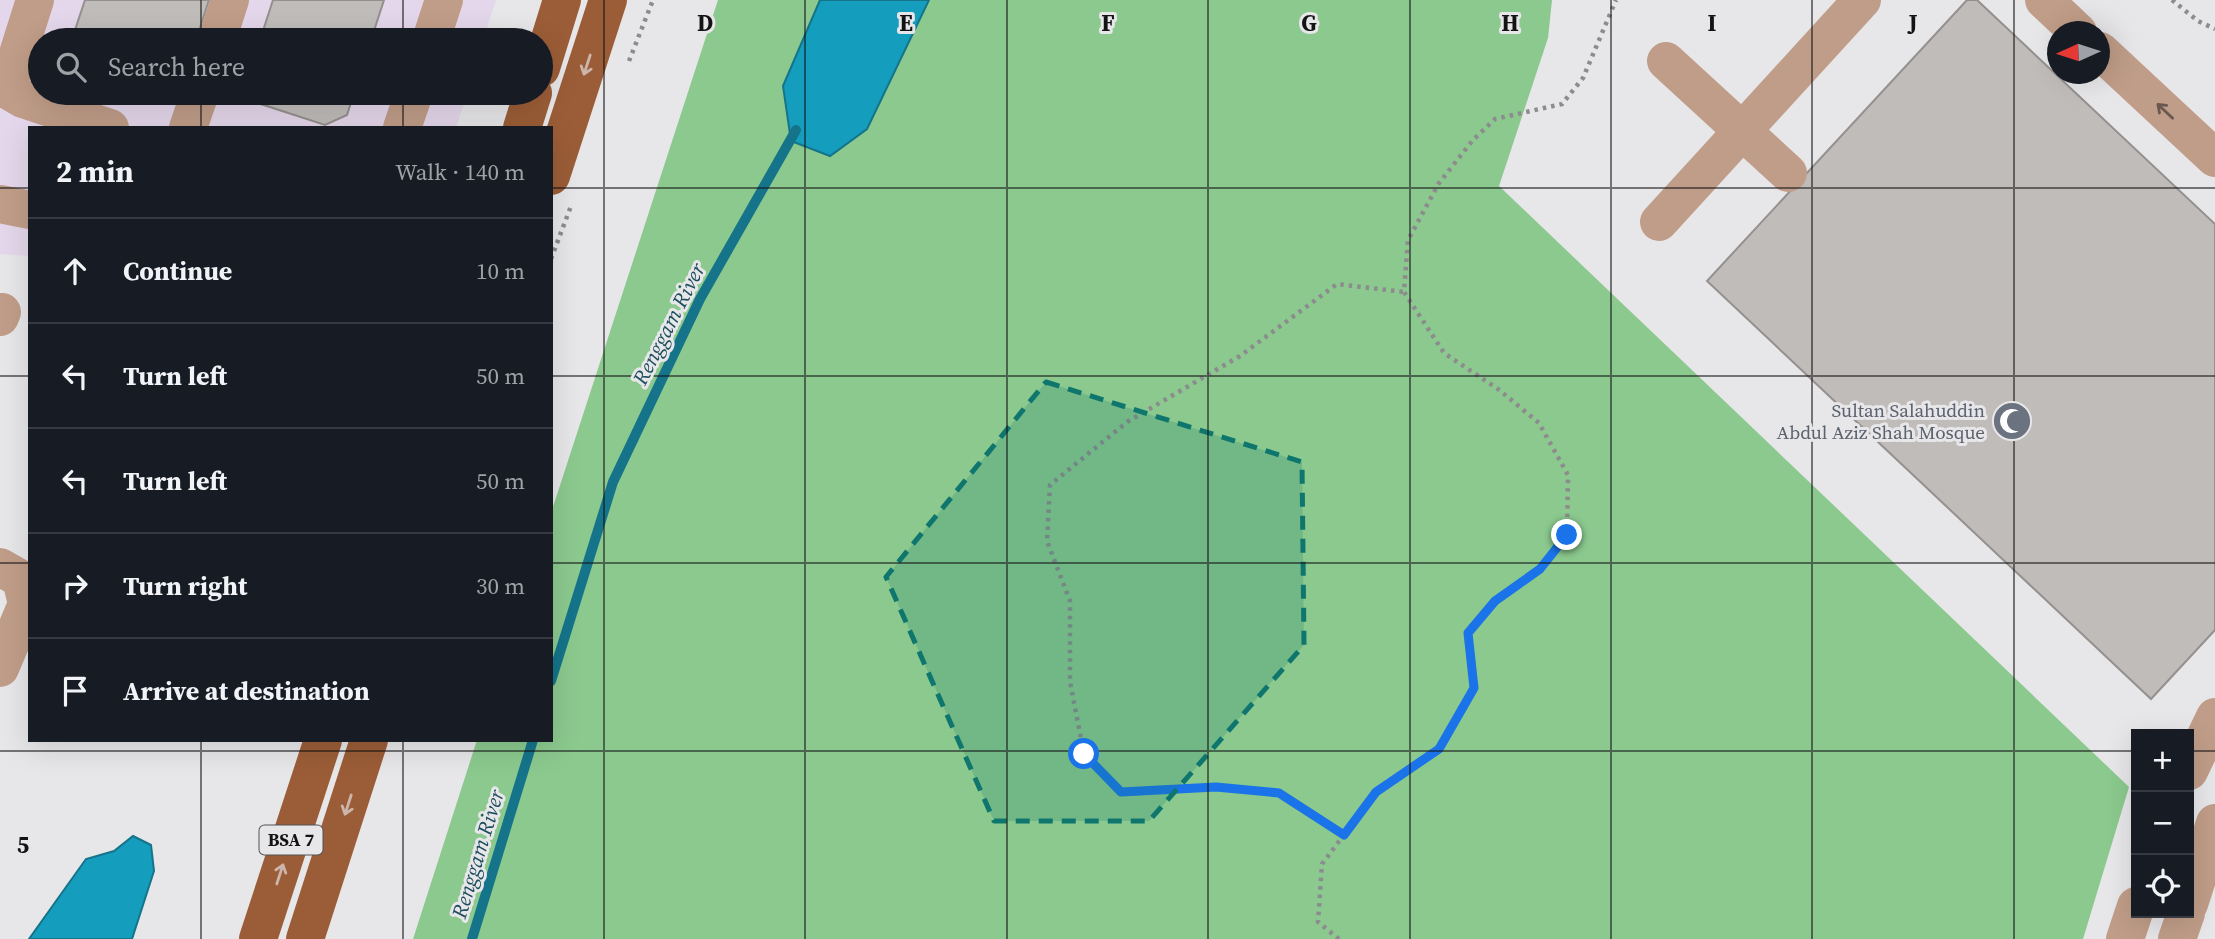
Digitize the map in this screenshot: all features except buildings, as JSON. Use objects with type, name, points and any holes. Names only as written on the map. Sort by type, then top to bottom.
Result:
[{"type":"main road","points":[[553,29],[562,0]]},
{"type":"main road","points":[[553,170],[608,0]]},
{"type":"main road","points":[[523,126],[529,105]]},
{"type":"main road","name":"BSA 7","points":[[258,939],[322,742]]},
{"type":"main road","name":"BSA 7","points":[[305,939],[368,742]]},
{"type":"street","points":[[28,101],[11,92],[10,79],[35,0]]},
{"type":"street","points":[[221,28],[230,0]]},
{"type":"street","points":[[435,28],[444,0]]},
{"type":"street","points":[[1660,222],[1862,0]]},
{"type":"street","points":[[2044,0],[2066,21]]},
{"type":"street","points":[[1666,61],[1788,173]]},
{"type":"street","points":[[2110,61],[2215,158]]},
{"type":"street","points":[[41,105],[104,126]]},
{"type":"street","points":[[189,126],[196,105]]},
{"type":"street","points":[[403,126],[410,105]]},
{"type":"street","points":[[0,204],[28,210]]},
{"type":"street","points":[[0,567],[21,579],[27,604],[0,668]]},
{"type":"street","points":[[2194,761],[2215,717]]},
{"type":"street","points":[[2194,888],[2215,823]]},
{"type":"street","points":[[2125,939],[2132,918]]},
{"type":"street","points":[[2177,939],[2184,918]]},
{"type":"path","points":[[1339,939],[1318,922],[1322,864],[1376,792],[1439,749],[1474,688],[1468,633],[1495,601],[1540,569],[1567,535],[1568,475],[1539,423],[1498,389],[1444,353],[1404,292],[1408,240],[1439,183],[1473,140],[1495,119],[1562,104],[1583,78],[1616,0]]},
{"type":"path","points":[[2172,0],[2198,21],[2215,29]]},
{"type":"path","points":[[1344,835],[1279,793],[1216,787],[1121,792],[1084,754],[1070,682],[1070,601],[1047,541],[1050,485],[1127,422],[1240,356],[1336,284],[1404,292]]},
{"type":"highlighted area","points":[[1046,382],[1302,462],[1304,645],[1149,821],[994,821],[886,577]]},
{"type":"shaded area","points":[[0,0],[496,0],[487,28],[28,28],[28,105],[463,105],[457,126],[28,126],[28,256],[0,254]]},
{"type":"green space","points":[[718,0],[820,0],[783,86],[867,129],[929,0],[1552,0],[1548,38],[1499,186],[2129,787],[2083,939],[413,939],[476,742],[553,742],[553,507]]},
{"type":"water","points":[[820,0],[929,0],[867,129],[830,156],[791,141],[783,86]]},
{"type":"water","points":[[133,836],[151,845],[154,871],[132,939],[29,939],[86,859],[114,851]]},
{"type":"waterway","name":"Renggam River","points":[[553,675],[613,482],[700,299],[796,130]]},
{"type":"waterway","name":"Renggam River","points":[[472,939],[532,742]]},
{"type":"place","name":"Sultan Salahuddin Abdul Aziz Shah Mosque","points":[[2012,421]]},
{"type":"route","points":[[1084,754],[1121,792],[1216,787],[1279,793],[1344,835],[1376,792],[1439,749],[1474,688],[1468,633],[1495,601],[1540,569],[1567,535]]}]
